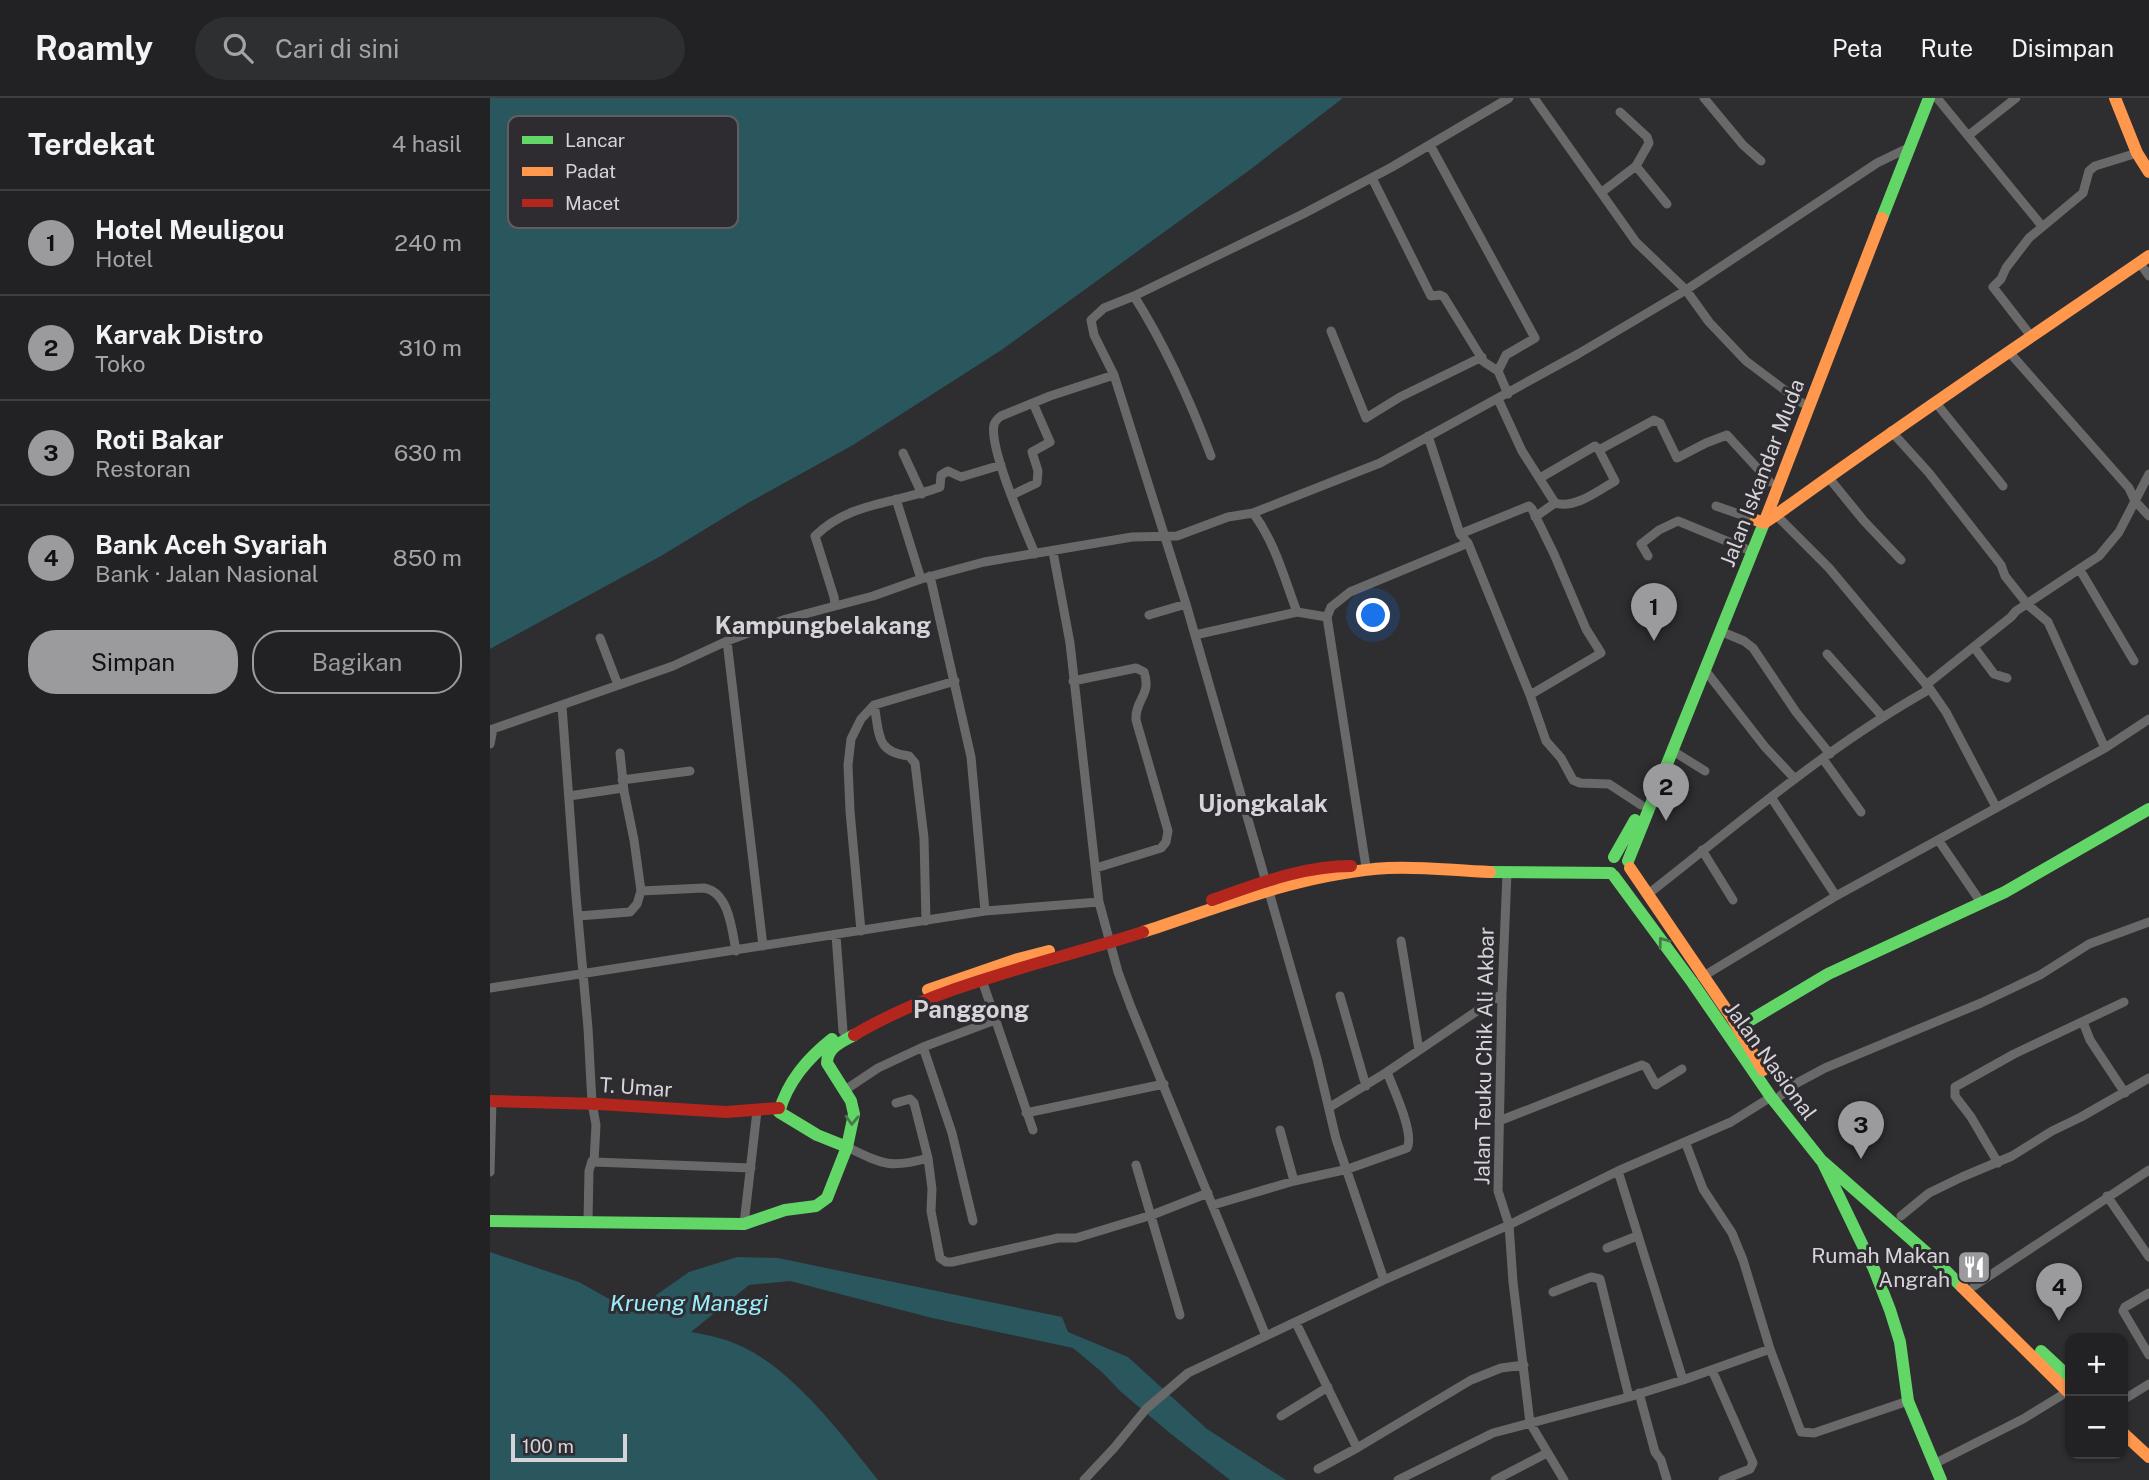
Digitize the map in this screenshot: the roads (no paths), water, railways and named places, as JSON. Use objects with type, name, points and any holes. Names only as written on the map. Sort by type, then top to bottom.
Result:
[{"type":"main road","name":"Jalan Iskandar Muda","points":[[1629,864],[1899,170],[1920,98]]},
{"type":"main road","name":"Jalan Iskandar Muda","points":[[1611,868],[1642,805],[1746,549],[1760,522],[1770,482],[1928,98]]},
{"type":"main road","points":[[2115,98],[2137,153],[2147,165]]},
{"type":"main road","points":[[1760,522],[1776,515],[1891,430],[2010,353],[2144,259]]},
{"type":"main road","points":[[1739,1027],[1828,974],[1982,904],[2149,808]]},
{"type":"main road","points":[[490,1221],[744,1224],[785,1210],[813,1207],[823,1202],[847,1147],[854,1114],[845,1090],[827,1063],[832,1048],[915,1005],[1324,866],[1366,867],[1375,860],[1388,860],[1611,868],[1622,877],[1629,864],[1622,856],[1611,868],[1507,873],[1378,869],[1268,887]]},
{"type":"main road","name":"Jalan Nasional","points":[[1629,864],[1702,977],[1739,1027],[1768,1086],[1829,1154],[1901,1216],[1975,1286],[2048,1365],[2065,1388]]},
{"type":"main road","name":"Jalan Nasional","points":[[1611,868],[1821,1160],[1936,1261],[2048,1365],[2065,1375]]},
{"type":"main road","points":[[847,1147],[832,1143],[779,1112],[786,1091],[803,1067],[843,1031],[924,992],[965,976],[1018,959],[1110,938]]},
{"type":"main road","name":"T. Umar","points":[[491,1101],[592,1103],[692,1110],[757,1111],[779,1108]]},
{"type":"main road","points":[[1821,1160],[1891,1310],[1900,1342],[1908,1401],[1941,1480]]},
{"type":"main road","points":[[2128,1428],[2149,1447]]},
{"type":"main road","points":[[2128,1438],[2149,1457]]},
{"type":"street","points":[[1384,1280],[1336,1139],[1330,1107],[1186,604],[1114,375],[1094,335],[1091,320],[1104,308],[1134,296],[1372,178],[1508,98]]},
{"type":"street","points":[[1534,98],[1636,242],[1661,269],[1686,290],[1709,322],[1746,360],[1802,403]]},
{"type":"street","points":[[1704,98],[1743,145],[1761,161]]},
{"type":"street","points":[[1937,98],[2042,226]]},
{"type":"street","points":[[1969,135],[2016,98]]},
{"type":"street","points":[[1602,192],[1636,166],[1649,141],[1620,112]]},
{"type":"street","points":[[1430,145],[1535,338],[1506,355],[1498,371]]},
{"type":"street","points":[[490,744],[491,730],[673,666],[727,641],[786,619],[984,562],[1132,537],[1177,536],[1228,517],[1253,513],[1380,463],[1508,394],[1686,290],[1845,184],[1905,149]]},
{"type":"street","points":[[2031,336],[1993,287],[2029,237],[2083,193],[2086,176],[2095,166],[2137,153]]},
{"type":"street","points":[[1636,166],[1667,204]]},
{"type":"street","points":[[1372,178],[1431,296],[1444,297],[1483,359],[1498,371],[1508,394]]},
{"type":"street","points":[[2144,259],[2149,276]]},
{"type":"street","points":[[1134,296],[1160,338],[1212,456]]},
{"type":"street","points":[[1331,331],[1366,418],[1400,397],[1483,359]]},
{"type":"street","points":[[2010,353],[2129,488],[2135,501],[2149,516]]},
{"type":"street","points":[[1035,554],[1001,465],[995,422],[1001,416],[1033,403],[1114,375]]},
{"type":"street","points":[[1498,399],[1522,451],[1555,503],[1565,506],[1615,481],[1595,446],[1540,478]]},
{"type":"street","points":[[1012,495],[1037,483],[1038,471],[1032,452],[1050,443],[1033,403]]},
{"type":"street","points":[[1936,403],[2003,486]]},
{"type":"street","points":[[1599,450],[1655,420],[1660,423],[1677,458],[1727,435],[1770,482]]},
{"type":"street","points":[[1891,430],[1993,554],[2005,576],[2028,605],[2048,622],[2105,748]]},
{"type":"street","points":[[1428,436],[1460,534],[1468,543],[1531,695],[1546,740],[1561,758],[1573,780],[1580,783],[1604,782],[1642,805]]},
{"type":"street","points":[[903,453],[922,494]]},
{"type":"street","points":[[835,606],[815,536],[824,527],[866,505],[922,494],[940,487],[941,475],[948,471],[961,477],[1001,465]]},
{"type":"street","points":[[1647,895],[1795,779],[1882,716],[1928,687],[2016,611],[2099,556],[2119,532],[2149,474]]},
{"type":"street","points":[[1829,478],[1901,560]]},
{"type":"street","points":[[896,499],[926,578],[955,681],[971,758],[985,911]]},
{"type":"street","points":[[1535,517],[1555,503]]},
{"type":"street","points":[[1460,534],[1525,506],[1532,509],[1555,554],[1586,629],[1601,653],[1531,695]]},
{"type":"street","points":[[1716,506],[1760,522]]},
{"type":"street","points":[[1253,513],[1276,554],[1297,612]]},
{"type":"street","points":[[1776,515],[1829,568],[1928,687],[1946,712],[1996,807]]},
{"type":"street","points":[[1647,555],[1641,544],[1659,530],[1678,521],[1746,549]]},
{"type":"street","points":[[1366,867],[1326,617],[1331,607],[1350,592],[1468,543]]},
{"type":"street","points":[[1054,552],[1070,643],[1099,902],[1131,1007],[1266,1336]]},
{"type":"street","points":[[2080,570],[2134,661]]},
{"type":"street","points":[[1149,615],[1186,604]]},
{"type":"street","points":[[1195,635],[1297,612],[1326,617]]},
{"type":"street","points":[[1720,631],[1744,641],[1753,648],[1861,811]]},
{"type":"street","points":[[600,638],[618,685]]},
{"type":"street","points":[[727,641],[763,946]]},
{"type":"street","points":[[1974,648],[1994,674],[2007,678]]},
{"type":"street","points":[[1826,654],[1882,716]]},
{"type":"street","points":[[1073,681],[1136,668],[1144,672],[1147,689],[1137,707],[1136,720],[1168,831],[1166,842],[1161,848],[1096,868]]},
{"type":"street","points":[[1705,670],[1765,747],[1795,779]]},
{"type":"street","points":[[861,931],[851,822],[849,753],[852,739],[860,719],[874,705],[955,681]]},
{"type":"street","points":[[874,705],[885,748],[893,754],[909,756],[915,763],[924,838],[926,920]]},
{"type":"street","points":[[562,706],[592,1103],[596,1125],[594,1162]]},
{"type":"street","points":[[1702,977],[1836,896],[2105,748],[2149,719]]},
{"type":"street","points":[[1673,751],[1705,771]]},
{"type":"street","points":[[578,916],[630,912],[637,904],[640,891],[620,753]]},
{"type":"street","points":[[569,796],[690,771]]},
{"type":"street","points":[[1771,797],[1836,896]]},
{"type":"street","points":[[1939,841],[1982,904]]},
{"type":"street","points":[[1702,850],[1733,901]]},
{"type":"street","name":"Jalan Teuku Chik Ali Akbar","points":[[1507,873],[1498,1191],[1509,1225],[1530,1423],[1564,1480]]},
{"type":"street","points":[[640,891],[704,888],[714,890],[720,896],[730,919],[736,951]]},
{"type":"street","points":[[490,988],[985,911],[1099,902]]},
{"type":"street","points":[[1084,1480],[1115,1448],[1146,1409],[1178,1380],[1201,1366],[1509,1225],[1618,1171],[1686,1144],[1731,1122],[1768,1086],[1797,1083],[1825,1068],[1981,1003],[2040,975],[2089,944],[2149,922]]},
{"type":"street","points":[[836,935],[843,1031]]},
{"type":"street","points":[[1401,941],[1419,1049]]},
{"type":"street","points":[[983,983],[1033,1130]]},
{"type":"street","points":[[1330,1107],[1502,995]]},
{"type":"street","points":[[1340,996],[1366,1086]]},
{"type":"street","points":[[1998,1163],[1971,1117],[1955,1096],[1954,1089],[2014,1054],[2124,1002]]},
{"type":"street","points":[[845,1090],[878,1068],[923,1047],[995,1020]]},
{"type":"street","points":[[2083,1022],[2090,1040],[2124,1093]]},
{"type":"street","points":[[923,1047],[952,1133],[974,1221]]},
{"type":"street","points":[[1499,1121],[1642,1066],[1646,1067],[1655,1085],[1682,1069]]},
{"type":"street","points":[[1213,1205],[1294,1181],[1348,1169],[1409,1146],[1410,1139],[1401,1107],[1387,1072]]},
{"type":"street","points":[[1901,1216],[1929,1193],[1998,1163],[2149,1078]]},
{"type":"street","points":[[1026,1112],[1164,1084]]},
{"type":"street","points":[[896,1103],[913,1100],[928,1158],[932,1189],[931,1211],[939,1255],[946,1262],[1058,1238],[1076,1238],[1152,1215],[1208,1193]]},
{"type":"street","points":[[490,1172],[491,1101]]},
{"type":"street","points":[[744,1224],[757,1111]]},
{"type":"street","points":[[1280,1130],[1294,1181]]},
{"type":"street","points":[[1686,1144],[1703,1189],[1732,1233],[1743,1260],[1797,1425],[1804,1433],[1814,1433],[1908,1401]]},
{"type":"street","points":[[847,1147],[885,1164],[905,1164],[928,1158]]},
{"type":"street","points":[[588,1221],[589,1171],[592,1161],[751,1168]]},
{"type":"street","points":[[1136,1166],[1180,1315]]},
{"type":"street","points":[[1975,1286],[2149,1170]]},
{"type":"street","points":[[1618,1171],[1683,1380]]},
{"type":"street","points":[[2107,1196],[2149,1256]]},
{"type":"street","points":[[1606,1248],[1637,1236]]},
{"type":"street","points":[[1553,1292],[1591,1277],[1600,1279],[1629,1397]]},
{"type":"street","points":[[2149,1293],[2125,1307],[2123,1311],[2149,1355]]},
{"type":"street","points":[[1296,1323],[1357,1448]]},
{"type":"street","points":[[1398,1480],[1493,1433],[1629,1397],[1770,1349]]},
{"type":"street","points":[[1318,1469],[1471,1380],[1501,1368],[1524,1365]]},
{"type":"street","points":[[1712,1370],[1753,1463],[1750,1469],[1723,1480]]},
{"type":"street","points":[[2128,1397],[2149,1384]]},
{"type":"street","points":[[1281,1416],[1328,1387]]},
{"type":"street","points":[[1639,1393],[1654,1452],[1661,1460],[1667,1480]]},
{"type":"street","points":[[1934,1464],[2065,1395]]},
{"type":"street","points":[[1495,1480],[1547,1453]]},
{"type":"water","points":[[490,98],[1343,98],[1251,169],[1003,349],[853,445],[748,503],[661,556],[490,649]]},
{"type":"water","name":"Krueng Manggi","points":[[490,1252],[579,1282],[632,1312],[689,1272],[737,1257],[778,1258],[1062,1317],[1068,1332],[1128,1357],[1207,1429],[1286,1480],[1230,1480],[1171,1434],[1073,1348],[932,1318],[790,1281],[749,1285],[691,1332],[737,1344],[781,1372],[816,1406],[878,1480],[490,1480]]},
{"type":"place","name":"Hotel Meuligou","points":[[1654,641]]},
{"type":"place","name":"Karvak Distro","points":[[1666,821]]},
{"type":"place","name":"Roti Bakar","points":[[1861,1159]]},
{"type":"place","name":"Rumah Makan Angrah","points":[[1974,1267]]},
{"type":"place","name":"Bank Aceh Syariah","points":[[2059,1321]]},
{"type":"district","name":"Kampungbelakang","points":[[823,625]]},
{"type":"district","name":"Ujongkalak","points":[[1263,803]]},
{"type":"district","name":"Panggong","points":[[971,1009]]}]
